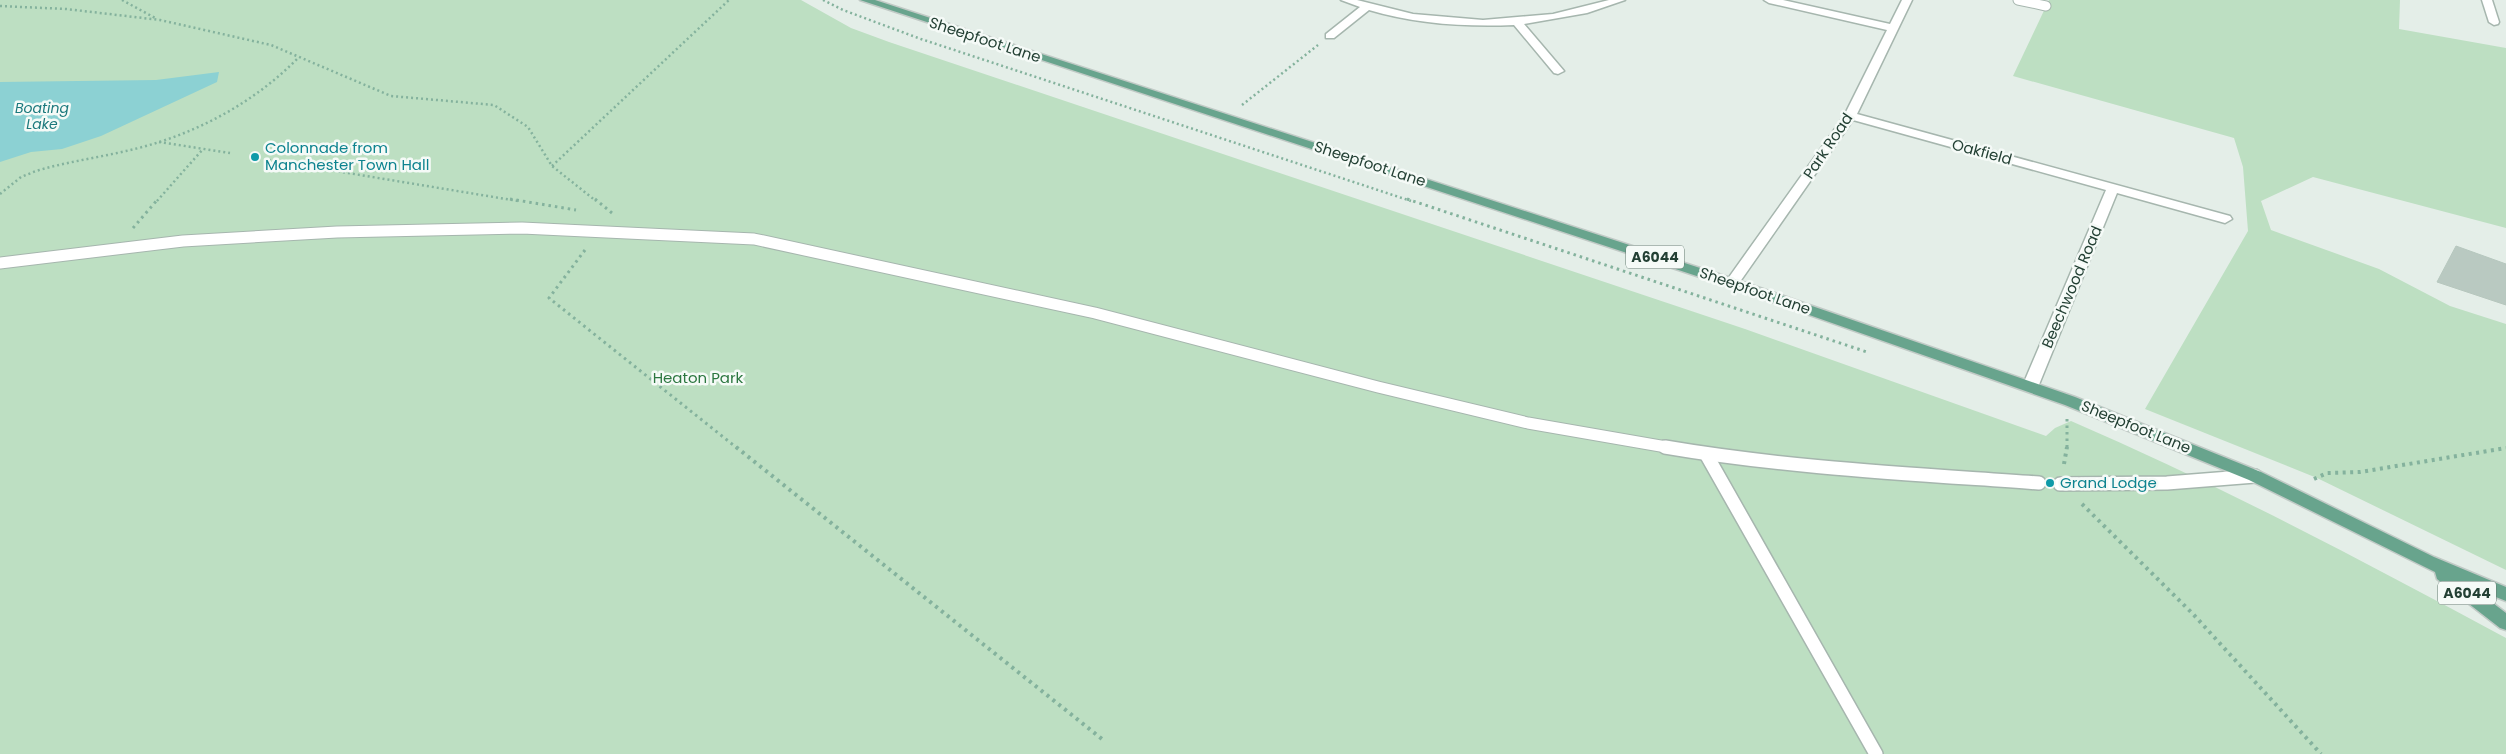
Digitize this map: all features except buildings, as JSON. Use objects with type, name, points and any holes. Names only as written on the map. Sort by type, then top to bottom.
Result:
[{"type":"main road","name":"Sheepfoot Lane","points":[[865,0],[1732,282],[2070,401],[2255,476],[2428,562],[2506,594]]},
{"type":"main road","name":"Sheepfoot Lane","points":[[2428,562],[2506,623]]},
{"type":"main road","points":[[2488,588],[2506,600]]},
{"type":"street","points":[[1346,0],[1387,13],[1472,23],[1517,22],[1586,12],[1620,0]]},
{"type":"street","points":[[1770,0],[1892,28]]},
{"type":"street","name":"Park Road","points":[[1732,282],[1850,116],[1892,28],[1908,0]]},
{"type":"street","points":[[2487,0],[2494,22]]},
{"type":"street","points":[[1330,36],[1367,7]]},
{"type":"street","points":[[1517,22],[1558,71]]},
{"type":"street","name":"Oakfield","points":[[1850,116],[2225,219]]},
{"type":"street","name":"Beechwood Road","points":[[2030,387],[2113,188]]},
{"type":"lane","points":[[2018,0],[2046,6]]},
{"type":"lane","points":[[0,263],[183,241],[337,232],[522,228],[754,239],[1095,313],[1378,387],[1528,423],[1706,454],[1854,470],[2039,482]]},
{"type":"lane","points":[[1706,454],[1876,754]]},
{"type":"lane","points":[[2065,484],[2158,484],[2255,476]]},
{"type":"path","points":[[122,0],[160,20]]},
{"type":"path","points":[[552,166],[729,0]]},
{"type":"path","points":[[723,5],[734,0]]},
{"type":"path","points":[[823,0],[844,10],[921,39],[1125,108],[1555,247],[1871,353]]},
{"type":"path","points":[[0,6],[66,9],[160,20],[271,45],[391,96],[494,105],[528,127],[552,166],[617,217],[607,215]]},
{"type":"path","points":[[1226,117],[1330,36]]},
{"type":"path","points":[[0,194],[23,176],[130,150],[157,141],[249,102],[282,77],[298,58]]},
{"type":"path","points":[[157,141],[230,153]]},
{"type":"path","points":[[115,249],[203,149]]},
{"type":"path","points":[[269,160],[578,210]]},
{"type":"path","points":[[598,233],[549,298],[1102,739]]},
{"type":"path","points":[[2070,401],[2066,417],[2067,452],[2061,469],[2065,484],[2078,500],[2194,614],[2320,754]]},
{"type":"path","points":[[2314,479],[2327,474],[2360,472],[2506,448]]},
{"type":"green space","name":"Heaton Park","points":[[0,0],[801,0],[851,28],[889,42],[1745,329],[2046,436],[2055,428],[2071,421],[2236,497],[2506,638],[2506,754],[0,754]]},
{"type":"green space","points":[[2049,0],[2400,0],[2399,29],[2506,48],[2506,228],[2313,177],[2261,201],[2271,230],[2379,269],[2450,306],[2506,324],[2506,570],[2317,478],[2145,409],[2248,231],[2243,167],[2234,138],[2013,76]]},
{"type":"water","name":"Boating Lake","points":[[219,72],[217,82],[101,136],[62,149],[31,152],[0,162],[0,82],[156,80]]},
{"type":"place","name":"Colonnade from Manchester Town Hall","points":[[255,157]]},
{"type":"place","name":"Grand Lodge","points":[[2050,483]]}]
